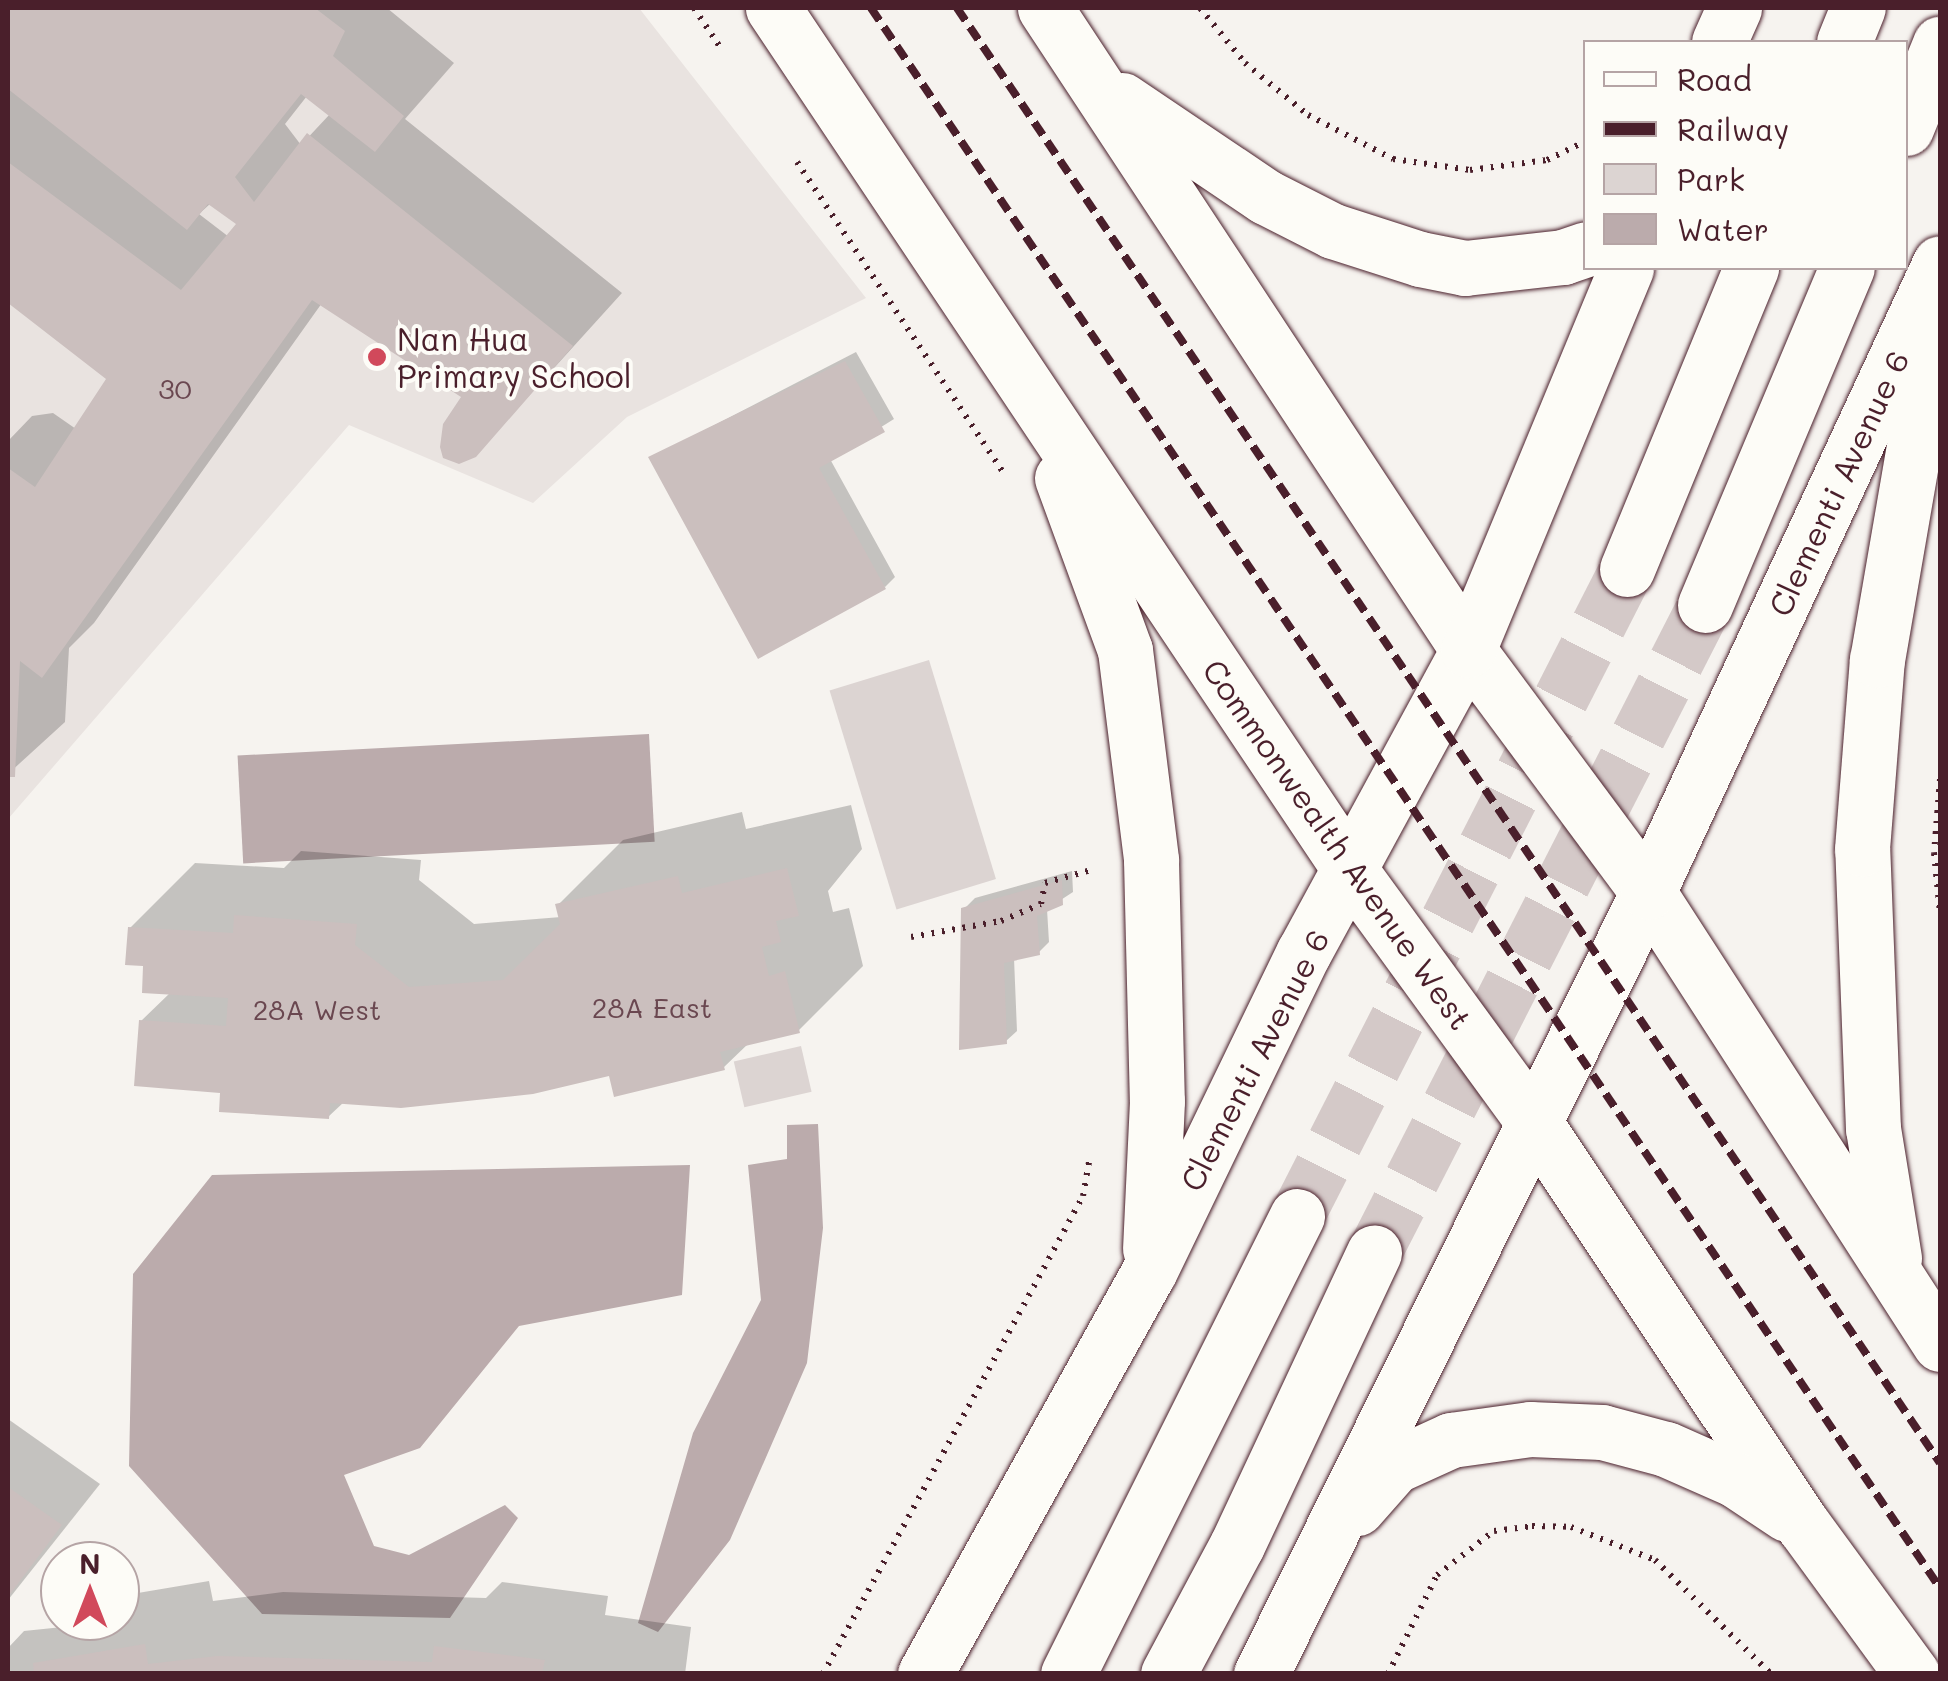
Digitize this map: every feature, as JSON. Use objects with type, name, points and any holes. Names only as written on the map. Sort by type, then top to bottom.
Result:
[{"type":"main road","name":"Commonwealth Avenue West","points":[[773,8],[1352,874],[1536,1125],[1803,1525],[1912,1674]]},
{"type":"main road","points":[[1045,8],[1468,650],[1648,892],[1940,1344]]},
{"type":"main road","points":[[1720,40],[1734,8]]},
{"type":"main road","points":[[1845,40],[1858,8]]},
{"type":"main road","points":[[1908,123],[1940,44]]},
{"type":"main road","points":[[1088,74],[1181,146],[1333,231],[1465,268],[1563,257],[1583,249]]},
{"type":"main road","name":"Clementi Avenue 6","points":[[1261,1674],[1536,1125],[1940,263]]},
{"type":"main road","name":"Clementi Avenue 6","points":[[925,1674],[1149,1272],[1304,952],[1352,874],[1468,650],[1625,270]]},
{"type":"main road","points":[[1626,569],[1750,270]]},
{"type":"main road","points":[[1705,605],[1846,270]]},
{"type":"main road","points":[[1898,1277],[1873,1129],[1862,849],[1877,660],[1940,294]]},
{"type":"main road","points":[[1030,392],[1125,650],[1151,860],[1158,1101],[1149,1272]]},
{"type":"main road","points":[[1068,1674],[1297,1216]]},
{"type":"main road","points":[[1168,1674],[1237,1545],[1374,1254]]},
{"type":"main road","points":[[1322,1548],[1394,1466],[1451,1440],[1530,1429],[1602,1432],[1666,1449],[1736,1480],[1803,1525]]},
{"type":"path","points":[[694,8],[726,56]]},
{"type":"path","points":[[1200,8],[1245,62],[1308,115],[1393,160],[1470,170],[1547,160],[1583,143]]},
{"type":"path","points":[[791,154],[1007,480]]},
{"type":"path","points":[[1940,779],[1934,853],[1940,914]]},
{"type":"path","points":[[911,937],[1001,922],[1041,904],[1045,883],[1105,867]]},
{"type":"path","points":[[824,1674],[1084,1196],[1092,1140]]},
{"type":"path","points":[[1388,1674],[1437,1575],[1494,1531],[1532,1526],[1586,1531],[1656,1560],[1770,1674]]},
{"type":"shaded area","name":"Nan Hua Primary School","points":[[8,8],[639,8],[866,298],[627,417],[533,503],[349,425],[8,819]]},
{"type":"green space","points":[[929,660],[996,879],[896,909],[830,690]]},
{"type":"green space","points":[[801,1046],[812,1092],[744,1107],[734,1062]]},
{"type":"water","points":[[649,734],[655,842],[243,863],[238,756]]},
{"type":"water","points":[[818,1124],[823,1228],[807,1363],[730,1540],[658,1632],[638,1623],[693,1433],[761,1300],[748,1165],[787,1159],[787,1125]]},
{"type":"water","points":[[690,1165],[682,1295],[519,1326],[420,1448],[344,1475],[374,1546],[409,1555],[505,1505],[518,1518],[450,1618],[262,1614],[129,1466],[133,1274],[212,1175]]},
{"type":"building","points":[[8,8],[315,8],[345,31],[333,56],[404,116],[375,152],[301,94],[235,177],[254,202],[307,133],[573,346],[476,457],[459,464],[443,458],[440,447],[443,424],[461,397],[312,300],[42,678],[20,661],[15,777],[8,777],[8,468],[35,487],[106,379],[8,303],[8,162],[181,290],[236,224],[208,204],[187,230],[8,89]]},
{"type":"building","points":[[845,361],[885,432],[819,468],[886,589],[758,659],[648,457]]},
{"type":"building","points":[[787,868],[799,916],[776,921],[781,942],[762,947],[769,976],[785,971],[800,1033],[720,1052],[725,1070],[614,1097],[609,1076],[533,1094],[401,1108],[330,1103],[329,1119],[219,1112],[220,1093],[134,1086],[139,1020],[226,1026],[228,998],[142,993],[143,966],[125,965],[128,927],[233,933],[234,915],[357,924],[355,945],[409,987],[503,980],[560,924],[555,904],[678,876],[682,893]]},
{"type":"building","points":[[1062,880],[1063,905],[1037,916],[1040,955],[1004,963],[1007,1044],[959,1050],[961,908]]},
{"type":"building","points":[[8,1487],[62,1525],[50,1541],[40,1541],[40,1554],[8,1597]]},
{"type":"building","points":[[145,1644],[148,1664],[217,1656],[432,1662],[434,1646],[545,1660],[542,1674],[34,1674],[33,1663]]},
{"type":"tunnel","points":[[1297,1216],[1627,569]]},
{"type":"tunnel","points":[[1374,1253],[1705,605]]},
{"type":"railway","points":[[871,8],[1940,1588]]},
{"type":"railway","points":[[957,8],[1940,1463]]},
{"type":"place","name":"Nan Hua Primary School","points":[[377,357]]}]
